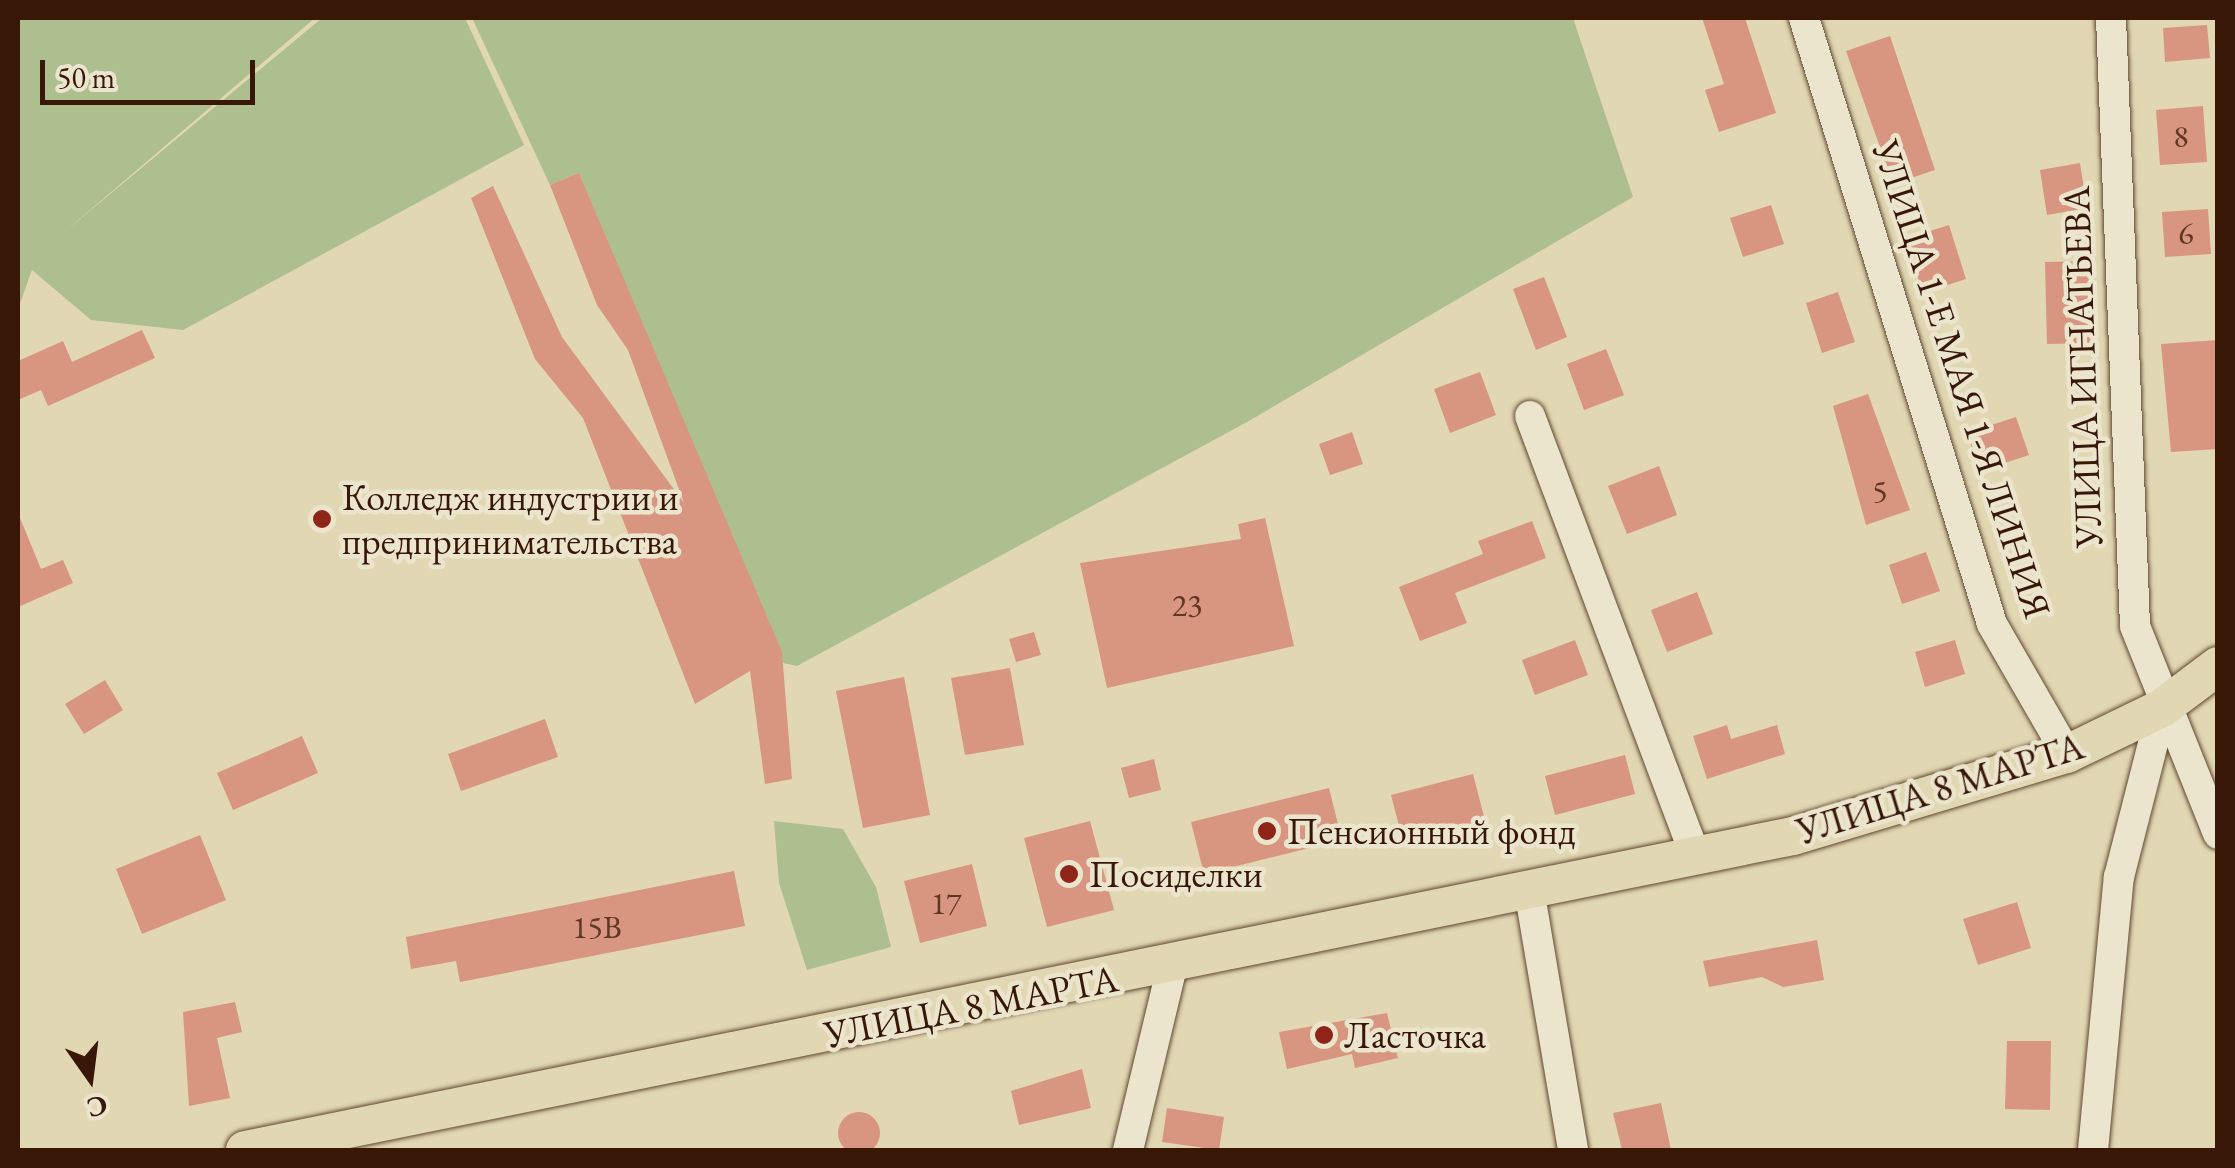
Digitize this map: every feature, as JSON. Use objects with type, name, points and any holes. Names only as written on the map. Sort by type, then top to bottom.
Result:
[{"type":"main road","name":"УЛИЦА 8 МАРТА","points":[[245,1150],[322,1143],[1172,966],[1530,896],[1696,858],[2067,754],[2162,708],[2218,666]]},
{"type":"street","name":"УЛИЦА 1-Е МАЯ 1-Я ЛИНИЯ","points":[[1804,18],[1992,624],[2067,754]]},
{"type":"street","name":"УЛИЦА ИГНАТЬЕВА","points":[[2111,18],[2126,530],[2135,626],[2162,708]]},
{"type":"street","points":[[1530,416],[1696,858]]},
{"type":"street","points":[[2162,708],[2218,834]]},
{"type":"street","points":[[2093,1150],[2119,877],[2162,708]]},
{"type":"street","points":[[1530,896],[1573,1150]]},
{"type":"street","points":[[1128,1150],[1172,966]]},
{"type":"green space","points":[[18,18],[315,18],[62,234],[322,18],[465,18],[524,145],[183,330],[91,320],[32,270],[18,309]]},
{"type":"green space","points":[[472,18],[1573,18],[1633,197],[1247,422],[797,666],[783,663],[579,173],[550,185]]},
{"type":"green space","points":[[774,821],[843,829],[876,887],[891,947],[807,970],[779,883]]},
{"type":"building","points":[[1702,18],[1745,18],[1776,113],[1719,132],[1705,90],[1724,84]]},
{"type":"building","points":[[2207,25],[2210,58],[2165,62],[2163,28]]},
{"type":"building","points":[[1890,36],[1935,170],[1893,184],[1846,51]]},
{"type":"building","points":[[2203,106],[2207,162],[2160,165],[2156,110]]},
{"type":"building","points":[[2080,163],[2087,208],[2047,215],[2040,170]]},
{"type":"building","points":[[579,173],[782,652],[792,779],[765,784],[750,671],[695,704],[583,418],[535,359],[471,198],[493,186],[562,337],[684,503],[628,350],[597,305],[550,185]]},
{"type":"building","points":[[1771,205],[1784,244],[1743,257],[1730,218]]},
{"type":"building","points":[[2208,209],[2211,254],[2165,257],[2162,212]]},
{"type":"building","points":[[1949,225],[1966,279],[1923,293],[1905,239]]},
{"type":"building","points":[[2095,261],[2097,343],[2047,344],[2045,262]]},
{"type":"building","points":[[1544,277],[1567,337],[1536,350],[1513,289]]},
{"type":"building","points":[[1838,292],[1855,342],[1822,353],[1806,303]]},
{"type":"building","points":[[142,330],[155,358],[48,406],[41,390],[18,400],[18,361],[63,341],[72,362]]},
{"type":"building","points":[[2218,340],[2218,449],[2171,452],[2161,344]]},
{"type":"building","points":[[1606,349],[1624,395],[1584,410],[1567,364]]},
{"type":"building","points":[[1480,372],[1496,415],[1450,433],[1434,389]]},
{"type":"building","points":[[1868,394],[1910,510],[1866,525],[1833,406]]},
{"type":"building","points":[[2016,417],[2029,455],[1980,471],[1967,433]]},
{"type":"building","points":[[1352,432],[1363,464],[1330,475],[1319,444]]},
{"type":"building","points":[[1659,466],[1677,515],[1627,534],[1608,486]]},
{"type":"building","points":[[18,513],[41,569],[63,560],[73,583],[18,607]]},
{"type":"building","points":[[1265,518],[1294,646],[1107,688],[1080,563],[1241,539],[1238,524]]},
{"type":"building","points":[[1532,521],[1546,558],[1455,593],[1467,623],[1420,641],[1399,587],[1483,554],[1478,541]]},
{"type":"building","points":[[1926,552],[1940,591],[1902,604],[1889,565]]},
{"type":"building","points":[[1697,592],[1713,634],[1667,652],[1651,610]]},
{"type":"building","points":[[1034,632],[1041,655],[1016,662],[1009,639]]},
{"type":"building","points":[[1575,640],[1588,675],[1535,695],[1522,660]]},
{"type":"building","points":[[1955,640],[1965,674],[1925,687],[1915,652]]},
{"type":"building","points":[[1010,668],[1024,745],[965,755],[951,678]]},
{"type":"building","points":[[904,677],[930,815],[863,828],[836,691]]},
{"type":"building","points":[[105,680],[123,710],[84,734],[65,704]]},
{"type":"building","points":[[545,719],[558,757],[461,791],[448,754]]},
{"type":"building","points":[[1727,725],[1731,739],[1777,725],[1785,754],[1707,779],[1693,736]]},
{"type":"building","points":[[302,736],[318,773],[233,810],[217,773]]},
{"type":"building","points":[[1625,755],[1635,794],[1555,815],[1545,776]]},
{"type":"building","points":[[1154,759],[1161,790],[1129,798],[1121,768]]},
{"type":"building","points":[[1473,774],[1486,824],[1404,845],[1391,795]]},
{"type":"building","name":"Пенсионный фонд","points":[[1329,788],[1342,840],[1204,874],[1191,822]]},
{"type":"building","name":"Посиделки","points":[[1090,821],[1114,910],[1047,927],[1024,838]]},
{"type":"building","points":[[200,835],[226,900],[142,934],[116,869]]},
{"type":"building","points":[[972,864],[987,926],[920,943],[904,881]]},
{"type":"building","points":[[734,871],[745,926],[460,982],[456,961],[411,969],[406,937]]},
{"type":"building","points":[[2017,902],[2031,948],[1978,965],[1963,919]]},
{"type":"building","points":[[1817,940],[1824,980],[1783,987],[1762,977],[1709,987],[1703,961]]},
{"type":"building","points":[[235,1002],[242,1032],[217,1038],[230,1098],[189,1106],[183,1012]]},
{"type":"building","points":[[1387,1013],[1398,1058],[1355,1068],[1352,1054],[1287,1069],[1279,1032]]},
{"type":"building","points":[[2007,1041],[2051,1041],[2050,1110],[2005,1109]]},
{"type":"building","points":[[1082,1069],[1091,1108],[1019,1125],[1011,1091]]},
{"type":"building","points":[[1661,1103],[1671,1150],[1622,1150],[1613,1113]]},
{"type":"building","points":[[1167,1108],[1224,1117],[1219,1150],[1162,1142]]},
{"type":"building","points":[[859,1112],[874,1118],[880,1133],[874,1148],[859,1154],[844,1148],[838,1133],[844,1118]]},
{"type":"place","name":"Колледж индустрии и предпринимательства","points":[[322,519]]},
{"type":"place","name":"Пенсионный фонд","points":[[1267,831]]},
{"type":"place","name":"Посиделки","points":[[1069,874]]},
{"type":"place","name":"Ласточка","points":[[1324,1035]]}]
